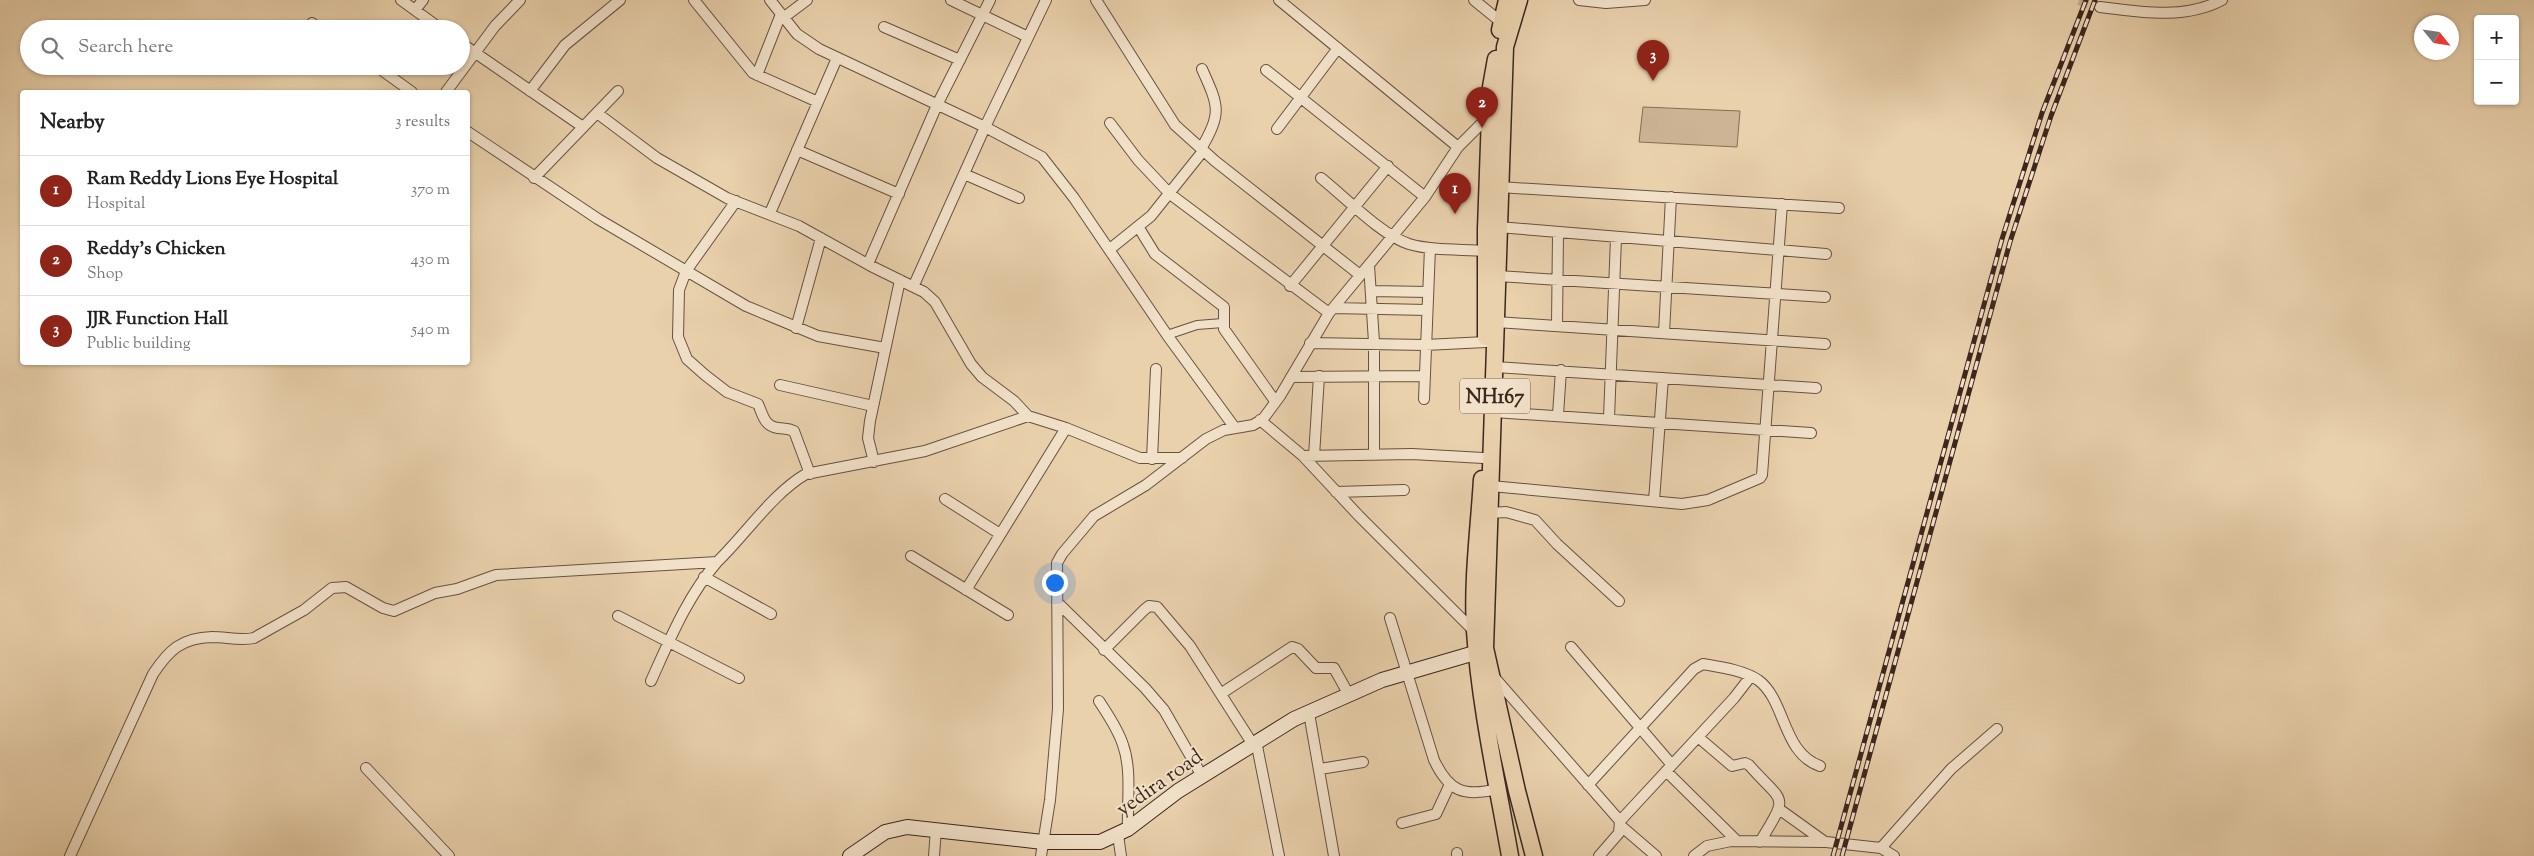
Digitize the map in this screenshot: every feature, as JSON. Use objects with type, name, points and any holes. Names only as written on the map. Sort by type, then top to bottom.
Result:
[{"type":"highway","name":"NH167","points":[[1507,0],[1501,22],[1492,87],[1486,251],[1483,458],[1474,587],[1475,632],[1498,789],[1510,856]]},
{"type":"highway","name":"NH167","points":[[1519,0],[1505,47],[1485,648],[1516,791],[1534,856]]},
{"type":"main road","name":"yedira road","points":[[850,856],[885,832],[907,827],[1043,842],[1100,842],[1123,832],[1254,742],[1309,713],[1407,672],[1478,652]]},
{"type":"street","points":[[401,0],[429,20]]},
{"type":"street","points":[[415,10],[423,0]]},
{"type":"street","points":[[470,60],[495,26],[520,0]]},
{"type":"street","points":[[530,91],[564,46],[620,0]]},
{"type":"street","points":[[694,0],[747,67],[758,76],[818,102]]},
{"type":"street","points":[[770,0],[782,16],[805,40],[837,58],[985,127],[1042,157],[1110,249],[1167,335],[1235,428]]},
{"type":"street","points":[[758,76],[782,16],[807,0]]},
{"type":"street","points":[[951,0],[1028,37]]},
{"type":"street","points":[[868,264],[938,105],[990,0]]},
{"type":"street","points":[[914,285],[985,127],[1046,0]]},
{"type":"street","points":[[1096,0],[1175,124],[1202,150],[1360,275]]},
{"type":"street","points":[[1280,0],[1458,147]]},
{"type":"street","points":[[1474,0],[1501,22]]},
{"type":"street","points":[[1579,0],[1606,3],[1645,0]]},
{"type":"street","points":[[2100,6],[2160,14],[2209,7],[2222,0]]},
{"type":"street","points":[[884,27],[960,60]]},
{"type":"street","points":[[1277,129],[1338,48]]},
{"type":"street","points":[[470,49],[583,128]]},
{"type":"street","points":[[770,213],[837,58]]},
{"type":"street","points":[[1110,249],[1139,228],[1170,194],[1202,150],[1213,128],[1218,112],[1215,97],[1202,69]]},
{"type":"street","points":[[1266,70],[1425,197]]},
{"type":"street","points":[[388,75],[409,90]]},
{"type":"street","points":[[447,90],[459,75]]},
{"type":"street","points":[[534,178],[618,91]]},
{"type":"street","points":[[597,113],[657,158],[736,201],[770,213],[868,264],[914,285],[936,302],[970,364],[982,378],[1014,401],[1028,416],[1066,428],[1121,452],[1140,458],[1182,458]]},
{"type":"street","points":[[1041,856],[1050,800],[1058,709],[1057,563],[1088,522],[1146,485],[1206,439],[1235,428],[1252,425],[1260,420],[1275,402],[1331,311],[1425,197],[1458,147],[1491,115]]},
{"type":"street","points":[[1110,123],[1138,160],[1170,194],[1290,286],[1331,311],[1427,310]]},
{"type":"street","points":[[470,133],[534,178],[746,306],[818,336],[885,348]]},
{"type":"street","points":[[797,150],[899,194]]},
{"type":"street","points":[[1290,286],[1388,166]]},
{"type":"street","points":[[964,174],[1019,198]]},
{"type":"street","points":[[1321,178],[1392,236],[1410,244],[1430,248],[1486,251]]},
{"type":"street","points":[[1499,187],[1839,208]]},
{"type":"street","points":[[1664,333],[1671,197]]},
{"type":"street","points":[[736,201],[686,271],[679,290],[678,337],[682,352],[687,359],[727,392],[758,404],[765,422],[770,426],[787,428],[794,432],[810,474]]},
{"type":"street","points":[[1491,486],[1682,504],[1708,500],[1757,480],[1762,475],[1782,204]]},
{"type":"street","points":[[1498,227],[1558,234],[1826,254]]},
{"type":"street","points":[[1139,228],[1155,254],[1224,308],[1223,323],[1228,336],[1275,402]]},
{"type":"street","points":[[1557,325],[1558,234]]},
{"type":"street","points":[[796,328],[821,238]]},
{"type":"street","points":[[1608,418],[1616,238]]},
{"type":"street","points":[[1424,399],[1430,248]]},
{"type":"street","points":[[1369,265],[1372,291],[1374,455]]},
{"type":"street","points":[[1497,276],[1825,297]]},
{"type":"street","points":[[874,462],[868,438],[900,280]]},
{"type":"street","points":[[1372,291],[1428,292]]},
{"type":"street","points":[[1496,322],[1825,344]]},
{"type":"street","points":[[1167,335],[1197,325],[1223,323]]},
{"type":"street","points":[[1310,343],[1425,345],[1486,342]]},
{"type":"street","points":[[1495,368],[1561,370],[1816,388]]},
{"type":"street","points":[[1152,458],[1156,369]]},
{"type":"street","points":[[1558,415],[1561,370]]},
{"type":"street","points":[[1308,456],[1319,376]]},
{"type":"street","points":[[1291,377],[1424,376]]},
{"type":"street","points":[[1654,500],[1663,378]]},
{"type":"street","points":[[780,385],[873,406]]},
{"type":"street","points":[[1494,412],[1608,418],[1811,433]]},
{"type":"street","points":[[651,681],[684,608],[704,577],[796,480],[810,474],[925,450],[1028,416]]},
{"type":"street","points":[[1260,420],[1308,456],[1336,492],[1475,632]]},
{"type":"street","points":[[966,590],[1066,428]]},
{"type":"street","points":[[1308,456],[1374,455],[1483,458]]},
{"type":"street","points":[[1336,492],[1404,490]]},
{"type":"street","points":[[945,499],[1000,534]]},
{"type":"street","points":[[1490,513],[1506,512],[1535,520],[1557,544],[1619,601]]},
{"type":"street","points":[[911,556],[1008,615]]},
{"type":"street","points":[[70,856],[153,674],[167,652],[188,641],[211,637],[245,640],[254,638],[304,610],[332,588],[346,587],[383,608],[394,611],[435,593],[457,589],[496,575],[717,562]]},
{"type":"street","points":[[704,577],[771,614]]},
{"type":"street","points":[[1058,602],[1164,710],[1202,776]]},
{"type":"street","points":[[1104,650],[1149,606],[1156,607],[1190,646],[1254,742],[1279,856]]},
{"type":"street","points":[[618,616],[739,678]]},
{"type":"street","points":[[1390,618],[1434,760],[1441,775],[1450,784],[1466,792],[1476,794],[1498,789]]},
{"type":"street","points":[[1222,694],[1292,647],[1298,649],[1318,670],[1327,667],[1334,668],[1349,695]]},
{"type":"street","points":[[1571,647],[1641,727],[1669,768],[1737,841]]},
{"type":"street","points":[[1588,785],[1694,669],[1703,664],[1751,676],[1769,690],[1802,756],[1820,766]]},
{"type":"street","points":[[1491,675],[1620,823],[1656,856]]},
{"type":"street","points":[[1599,856],[1619,833],[1620,823],[1751,676]]},
{"type":"street","points":[[1099,701],[1117,730],[1124,746],[1127,760],[1121,856]]},
{"type":"street","points":[[1309,713],[1334,856]]},
{"type":"street","points":[[1881,848],[1951,769],[1997,729]]},
{"type":"street","points":[[1698,737],[1732,766],[1745,763],[1749,765],[1777,794],[1780,800],[1779,809],[1760,842]]},
{"type":"street","points":[[1320,769],[1363,762]]},
{"type":"street","points":[[366,768],[450,856]]},
{"type":"street","points":[[1402,823],[1436,814],[1450,784]]},
{"type":"street","points":[[1779,809],[1826,842]]},
{"type":"street","points":[[934,856],[936,829]]},
{"type":"street","points":[[1694,856],[1737,841],[1826,842],[1881,848],[1894,856]]},
{"type":"shaded area","points":[[1643,107],[1740,111],[1737,147],[1639,142]]},
{"type":"tunnel","points":[[2079,0],[2100,7]]},
{"type":"railway","points":[[1833,856],[2002,239],[2042,113],[2086,0]]},
{"type":"railway","points":[[1842,856],[2010,242],[2051,116],[2095,0]]},
{"type":"place","name":"JJR Function Hall","points":[[1653,81]]},
{"type":"place","name":"Reddy's Chicken","points":[[1482,128]]},
{"type":"place","name":"Ram Reddy Lions Eye Hospital","points":[[1455,214]]}]
